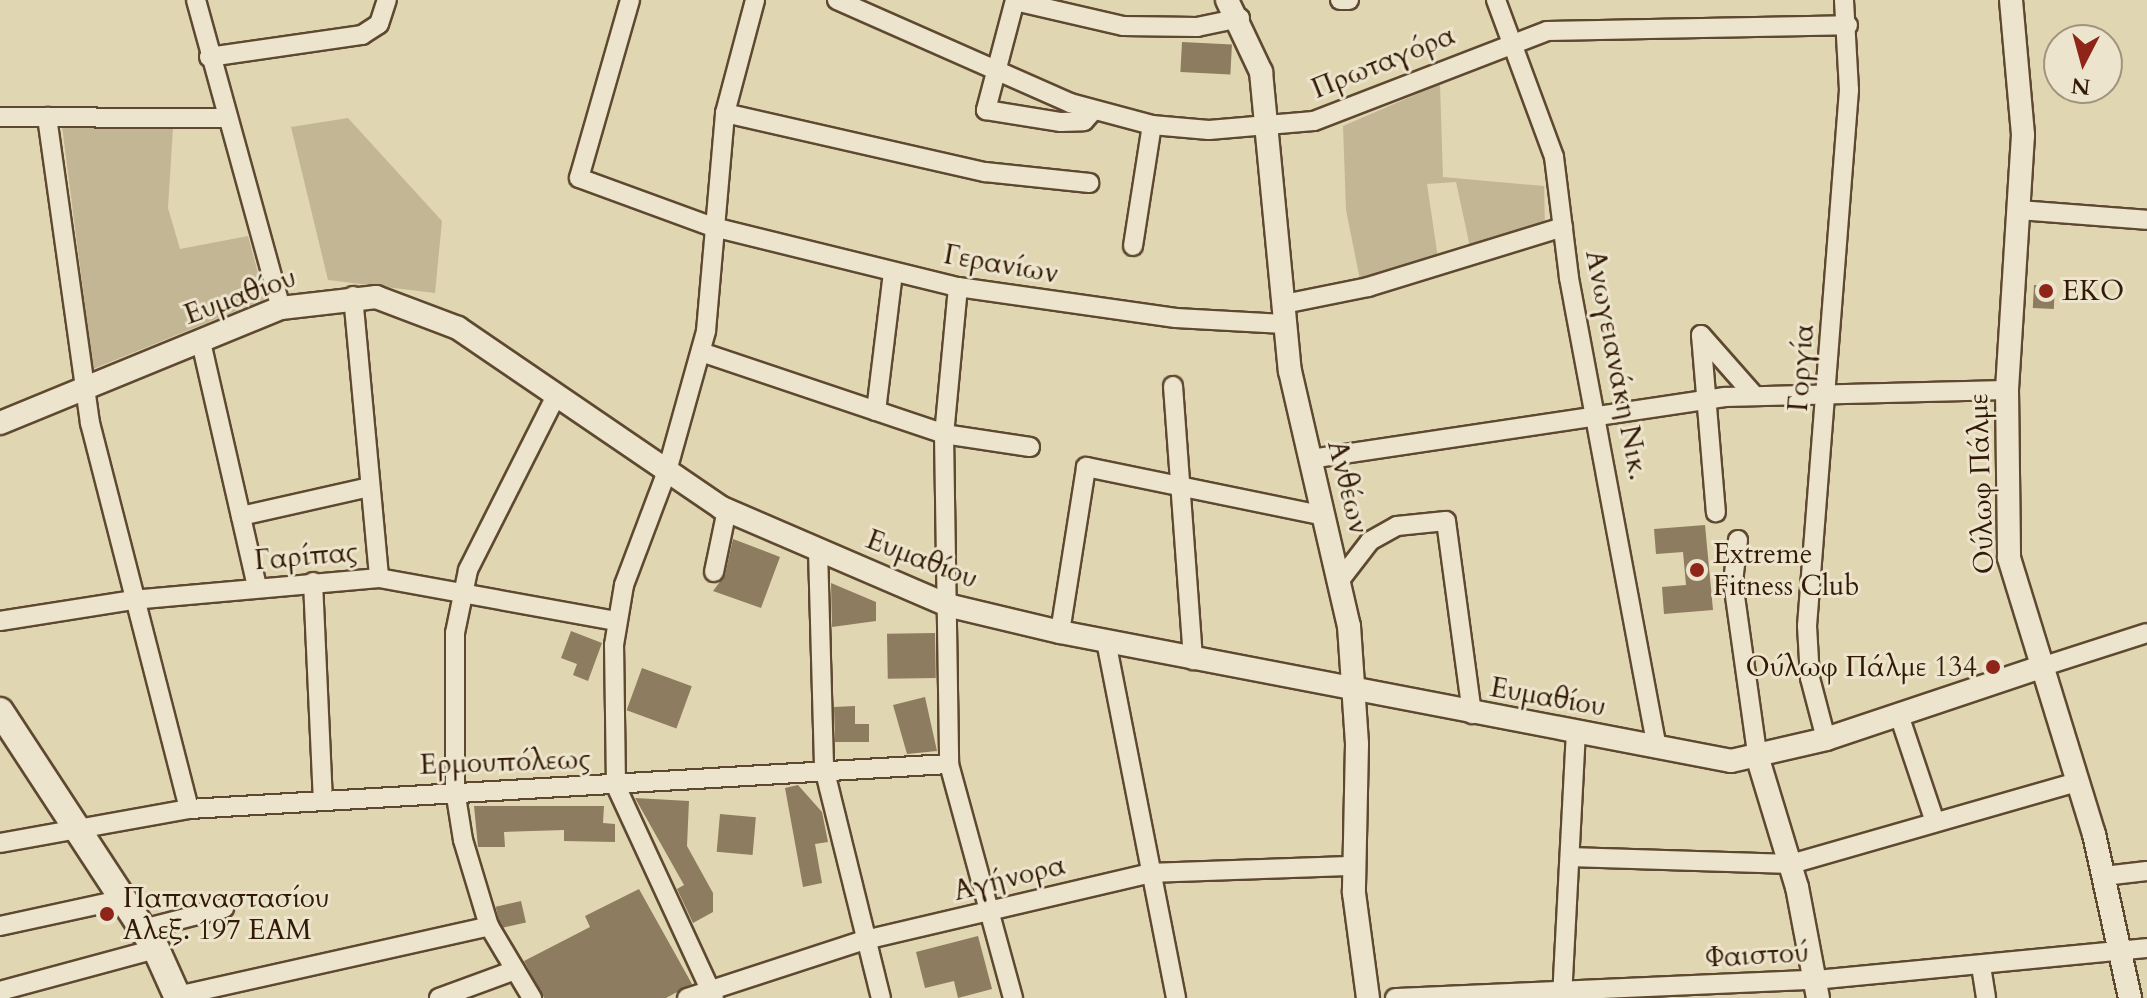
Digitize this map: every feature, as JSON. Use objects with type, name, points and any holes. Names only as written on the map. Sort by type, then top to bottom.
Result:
[{"type":"main road","points":[[0,713],[69,826],[124,899],[149,939],[177,997]]},
{"type":"street","points":[[196,0],[224,118],[281,308]]},
{"type":"street","points":[[209,57],[362,35],[379,24],[387,0]]},
{"type":"street","name":"Γερανίων","points":[[630,0],[579,178],[713,227],[893,272],[958,287],[1176,318],[1284,314],[1563,227]]},
{"type":"street","points":[[712,993],[616,786],[615,621],[667,471],[701,352],[725,113],[755,0]]},
{"type":"street","name":"Πρωταγόρα","points":[[837,0],[994,72],[1093,111],[1152,125],[1271,128],[1335,114],[1512,40],[1580,28],[1848,25]]},
{"type":"street","points":[[1340,0],[1349,0]]},
{"type":"street","name":"Ανωγειανάκη Νικ.","points":[[1496,0],[1549,139],[1657,748]]},
{"type":"street","name":"Γοργία","points":[[1826,739],[1807,638],[1827,389],[1848,25],[1844,0]]},
{"type":"street","name":"Ούλωφ Πάλμε","points":[[2011,0],[2022,117],[2007,390],[2009,558],[2038,668],[2077,782],[2104,876],[2130,998]]},
{"type":"street","points":[[1093,111],[1084,121],[993,115],[986,110],[1015,1],[1123,26],[1197,27],[1231,5]]},
{"type":"street","name":"Ανθέων","points":[[1231,5],[1256,52],[1271,128],[1284,314],[1310,459],[1340,580],[1356,694],[1354,866],[1368,998]]},
{"type":"street","points":[[725,113],[985,172],[1089,183]]},
{"type":"street","points":[[0,117],[224,118]]},
{"type":"street","points":[[47,117],[85,392],[132,600],[189,809]]},
{"type":"street","points":[[1133,246],[1152,125]]},
{"type":"street","points":[[2018,210],[2147,220]]},
{"type":"street","points":[[876,411],[893,272]]},
{"type":"street","points":[[958,287],[944,434],[949,764],[1013,998]]},
{"type":"street","points":[[353,296],[379,578]]},
{"type":"street","name":"Ευμαθίου","points":[[0,423],[85,392],[281,308],[353,296],[400,302],[441,319],[727,510],[947,605],[1060,632],[1356,694],[1576,731],[1657,748],[1758,759],[2038,668]]},
{"type":"street","points":[[1716,512],[1701,335],[1753,394]]},
{"type":"street","points":[[201,342],[257,587]]},
{"type":"street","points":[[701,352],[944,434],[1030,447]]},
{"type":"street","points":[[1173,386],[1193,660]]},
{"type":"street","points":[[1310,459],[1596,414],[1753,394],[1827,389],[2007,390]]},
{"type":"street","points":[[532,998],[489,926],[455,790],[460,591],[556,396]]},
{"type":"street","points":[[1060,632],[1086,467],[1324,516]]},
{"type":"street","points":[[241,516],[370,487]]},
{"type":"street","points":[[714,572],[727,510]]},
{"type":"street","points":[[1340,580],[1370,541],[1397,526],[1446,521],[1472,714]]},
{"type":"street","points":[[1738,540],[1733,582],[1758,759],[1791,864],[1816,989]]},
{"type":"street","points":[[818,550],[824,768],[861,941],[881,998]]},
{"type":"street","name":"Γαρίπας","points":[[0,621],[132,600],[379,578],[615,621]]},
{"type":"street","points":[[313,582],[323,799]]},
{"type":"street","points":[[2038,668],[2147,633]]},
{"type":"street","points":[[1106,641],[1176,998]]},
{"type":"street","points":[[1899,715],[1934,819]]},
{"type":"street","points":[[1562,997],[1576,731]]},
{"type":"street","name":"Ερμουπόλεως","points":[[0,843],[69,826],[189,809],[455,790],[616,786],[824,768],[949,764]]},
{"type":"street","points":[[1570,857],[1791,864],[1934,819],[2077,782]]},
{"type":"street","name":"Αγήνορα","points":[[687,998],[712,993],[861,941],[1150,873],[1354,866]]},
{"type":"street","points":[[2104,876],[2147,871]]},
{"type":"street","points":[[0,926],[124,899]]},
{"type":"street","points":[[0,991],[149,939],[224,908]]},
{"type":"street","points":[[177,997],[489,926]]},
{"type":"street","name":"Φαιστού","points":[[1395,998],[1562,997],[1816,989],[1981,966],[2147,948]]},
{"type":"street","points":[[1981,966],[1986,998]]},
{"type":"street","points":[[439,998],[515,970]]},
{"type":"shaded area","points":[[1440,84],[1443,177],[1544,186],[1545,226],[1470,247],[1456,182],[1427,184],[1438,258],[1360,280],[1346,210],[1343,126]]},
{"type":"shaded area","points":[[348,118],[442,221],[435,293],[328,280],[291,127]]},
{"type":"shaded area","points":[[62,126],[173,128],[168,208],[180,249],[248,236],[265,299],[93,369]]},
{"type":"building","points":[[1182,42],[1232,45],[1230,75],[1180,72]]},
{"type":"building","points":[[2034,285],[2055,286],[2054,309],[2033,308]]},
{"type":"building","name":"Extreme Fitness Club","points":[[1705,525],[1713,610],[1664,614],[1662,587],[1686,585],[1683,552],[1656,554],[1654,529]]},
{"type":"building","points":[[733,539],[780,557],[761,608],[713,591],[725,575]]},
{"type":"building","points":[[831,583],[876,602],[876,621],[832,627]]},
{"type":"building","points":[[571,631],[602,643],[588,681],[573,675],[577,664],[561,658]]},
{"type":"building","points":[[935,633],[936,678],[888,679],[887,634]]},
{"type":"building","points":[[642,668],[692,686],[676,728],[627,710]]},
{"type":"building","points":[[925,697],[937,751],[907,754],[893,705]]},
{"type":"building","points":[[855,706],[855,724],[869,724],[869,742],[835,742],[834,707]]},
{"type":"building","points":[[798,785],[822,812],[828,842],[815,844],[822,883],[803,887],[785,788]]},
{"type":"building","points":[[635,798],[689,801],[687,846],[713,893],[713,912],[693,923],[677,889],[684,885]]},
{"type":"building","points":[[474,806],[604,806],[603,823],[615,824],[615,842],[564,841],[564,830],[504,832],[505,847],[478,847]]},
{"type":"building","points":[[720,814],[756,817],[753,855],[717,852]]},
{"type":"building","points":[[639,889],[692,984],[666,998],[544,998],[524,961],[590,927],[585,916]]},
{"type":"building","points":[[521,901],[526,922],[501,928],[496,907]]},
{"type":"building","points":[[978,936],[992,989],[958,998],[954,981],[925,988],[916,952]]},
{"type":"place","name":"EKO","points":[[2046,291]]},
{"type":"place","name":"Extreme Fitness Club","points":[[1697,570]]},
{"type":"place","name":"Ούλωφ Πάλμε 134","points":[[1993,667]]},
{"type":"place","name":"Παπαναστασίου Αλεξ. 197 ΕΑΜ","points":[[107,914]]}]
